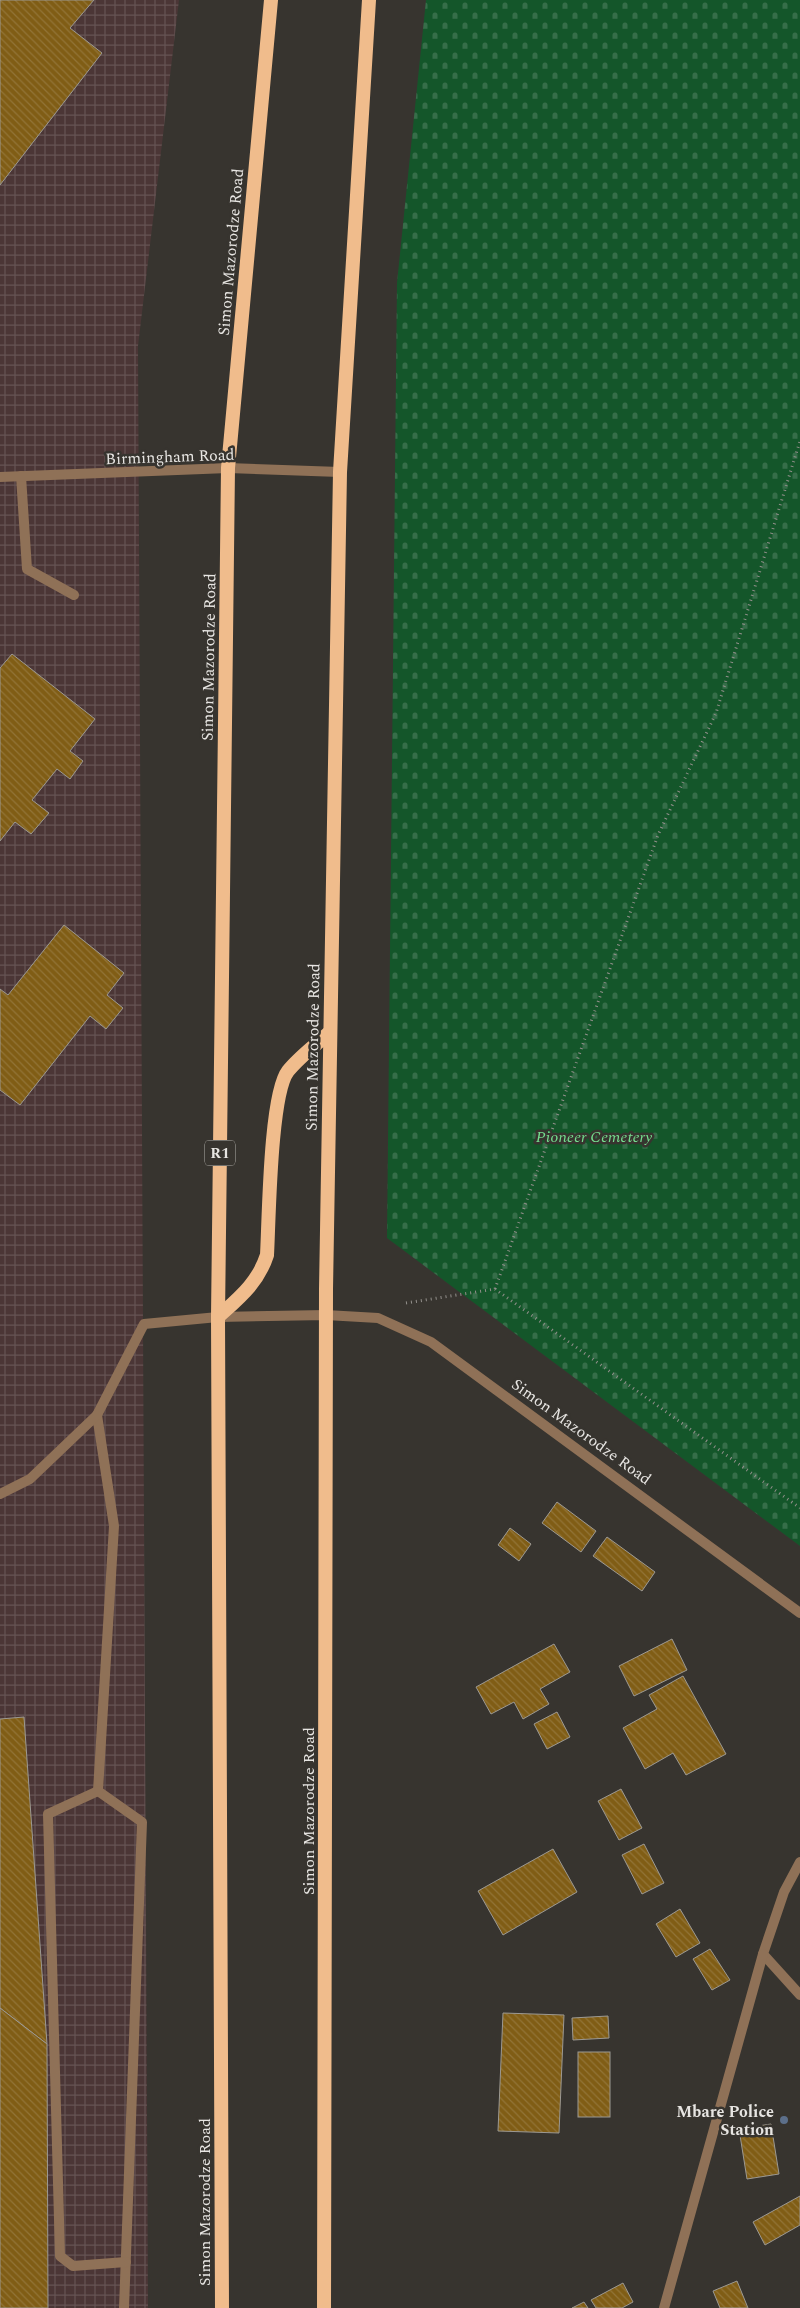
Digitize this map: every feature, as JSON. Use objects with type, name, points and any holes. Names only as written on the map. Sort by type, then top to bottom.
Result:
[{"type":"highway","name":"Simon Mazorodze Road","points":[[222,2308],[218,1317],[228,468],[270,0]]},
{"type":"highway","name":"Simon Mazorodze Road","points":[[324,2308],[326,1315],[340,472],[369,0]]},
{"type":"highway","points":[[218,1317],[252,1286],[262,1270],[267,1255],[276,1110],[280,1085],[288,1071],[330,1032]]},
{"type":"street","name":"Birmingham Road","points":[[0,477],[228,468],[340,472]]},
{"type":"street","points":[[22,476],[27,569],[74,595]]},
{"type":"street","name":"Simon Mazorodze Road","points":[[218,1317],[326,1315],[378,1318],[431,1342],[800,1613]]},
{"type":"street","points":[[0,1494],[30,1479],[97,1415],[144,1324],[218,1317]]},
{"type":"street","points":[[97,1415],[114,1526],[98,1791]]},
{"type":"street","points":[[98,1791],[48,1814],[60,2256],[73,2266],[126,2262]]},
{"type":"street","points":[[98,1791],[142,1822],[124,2308]]},
{"type":"street","points":[[664,2308],[763,1954],[784,1892],[800,1862]]},
{"type":"street","points":[[763,1954],[800,1994]]},
{"type":"path","points":[[495,1290],[658,835],[716,713],[800,441]]},
{"type":"path","points":[[401,1303],[495,1290],[800,1508]]},
{"type":"shaded area","points":[[0,0],[179,0],[138,346],[148,2308],[0,2308]]},
{"type":"green space","name":"Pioneer Cemetery","points":[[426,0],[800,0],[800,1546],[387,1238],[397,283]]},
{"type":"building","points":[[0,0],[94,0],[70,28],[102,53],[0,185]]},
{"type":"building","points":[[12,654],[95,719],[70,751],[83,761],[70,779],[57,769],[32,800],[49,813],[31,834],[15,822],[0,841],[0,668]]},
{"type":"building","points":[[64,925],[124,973],[107,995],[123,1008],[106,1029],[90,1016],[20,1105],[0,1090],[0,989],[8,995]]},
{"type":"building","points":[[557,1502],[596,1531],[581,1552],[542,1523]]},
{"type":"building","points":[[510,1528],[531,1544],[519,1561],[498,1545]]},
{"type":"building","points":[[607,1537],[655,1572],[642,1591],[593,1556]]},
{"type":"building","points":[[672,1639],[687,1670],[634,1696],[619,1666]]},
{"type":"building","points":[[554,1644],[570,1672],[540,1689],[549,1704],[523,1719],[514,1702],[491,1714],[476,1687]]},
{"type":"building","points":[[683,1676],[726,1754],[686,1775],[673,1753],[645,1769],[623,1728],[657,1709],[649,1695]]},
{"type":"building","points":[[557,1712],[570,1737],[547,1749],[534,1724]]},
{"type":"building","points":[[24,1717],[47,2044],[0,2008],[0,1719]]},
{"type":"building","points":[[621,1789],[642,1828],[619,1840],[598,1801]]},
{"type":"building","points":[[644,1844],[664,1883],[642,1894],[622,1855]]},
{"type":"building","points":[[553,1849],[577,1892],[503,1935],[478,1891]]},
{"type":"building","points":[[680,1909],[700,1943],[676,1957],[656,1924]]},
{"type":"building","points":[[710,1949],[730,1980],[712,1990],[693,1959]]},
{"type":"building","points":[[0,2008],[47,2044],[48,2308],[0,2308]]},
{"type":"building","points":[[503,2013],[564,2015],[559,2133],[498,2131]]},
{"type":"building","points":[[608,2016],[609,2038],[573,2040],[572,2018]]},
{"type":"building","points":[[578,2052],[610,2052],[610,2117],[578,2117]]},
{"type":"building","points":[[771,2124],[779,2174],[747,2179],[739,2129]]},
{"type":"building","points":[[800,2196],[800,2225],[765,2245],[753,2222]]},
{"type":"building","points":[[737,2281],[748,2308],[720,2308],[713,2291]]},
{"type":"building","points":[[623,2283],[633,2302],[622,2308],[596,2308],[591,2300]]},
{"type":"building","points":[[584,2302],[588,2308],[572,2308]]},
{"type":"place","name":"Mbare Police Station","points":[[784,2120]]}]
